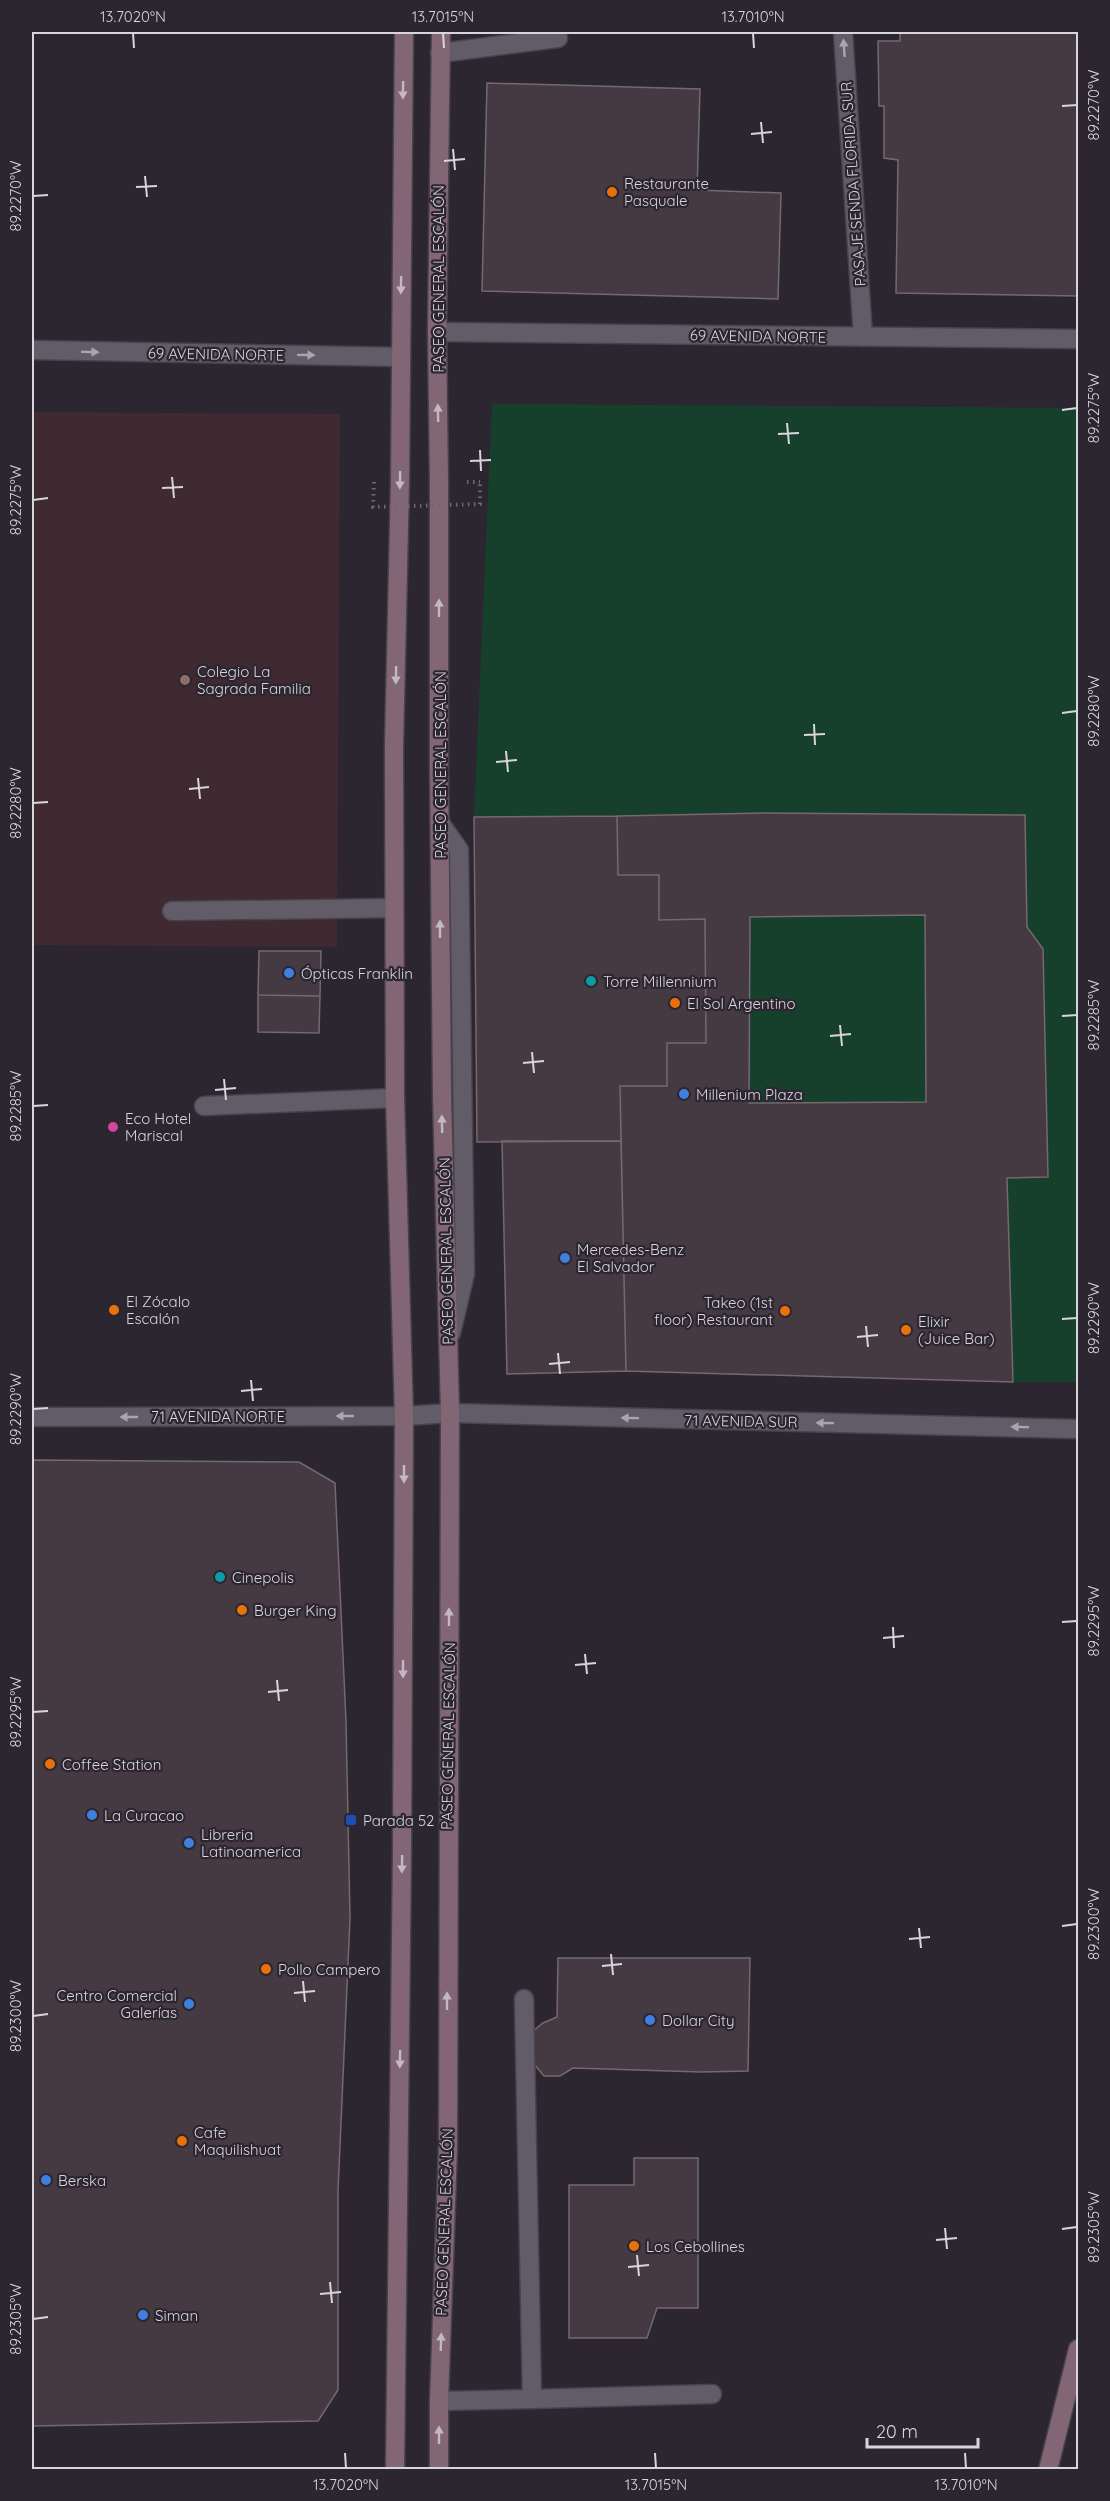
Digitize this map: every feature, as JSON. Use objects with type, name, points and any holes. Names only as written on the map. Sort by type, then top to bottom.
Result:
[{"type":"main road","points":[[394,2469],[404,1416],[395,1098],[394,746],[400,481],[404,32]]},
{"type":"main road","name":"PASEO GENERAL ESCALÓN","points":[[439,2469],[447,2147],[450,1413],[442,1095],[440,823],[437,332],[441,32]]},
{"type":"main road","points":[[1048,2469],[1078,2349]]},
{"type":"street","name":"PASAJE SENDA FLORIDA SUR","points":[[843,32],[863,337]]},
{"type":"street","points":[[440,53],[558,38]]},
{"type":"street","name":"69 AVENIDA NORTE","points":[[437,332],[1078,339]]},
{"type":"street","name":"69 AVENIDA NORTE","points":[[32,350],[401,357]]},
{"type":"street","points":[[172,911],[394,908]]},
{"type":"street","points":[[204,1106],[395,1098]]},
{"type":"street","name":"71 AVENIDA SUR","points":[[404,1416],[450,1413],[1078,1429]]},
{"type":"street","name":"71 AVENIDA NORTE","points":[[32,1417],[404,1416]]},
{"type":"street","points":[[524,1999],[532,2399]]},
{"type":"street","points":[[439,2401],[712,2394]]},
{"type":"path","points":[[374,482],[373,507],[480,504],[480,482]]},
{"type":"shaded area","name":"Colegio La Sagrada Familia","points":[[32,412],[340,414],[337,947],[32,945]]},
{"type":"green space","points":[[492,404],[1078,408],[1078,1382],[1013,1382],[1007,1178],[1048,1177],[1027,927],[1025,815],[764,813],[474,817]]},
{"type":"green space","points":[[925,915],[926,1102],[749,1103],[750,917]]},
{"type":"building","points":[[900,32],[1078,32],[1078,296],[896,293],[898,160],[884,158],[884,106],[879,106],[878,41],[900,41]]},
{"type":"building","name":"Restaurante Pasquale","points":[[487,83],[700,89],[697,190],[781,193],[778,299],[482,291]]},
{"type":"building","name":"Millenium Plaza","points":[[764,813],[1025,815],[1027,927],[1043,949],[1048,1177],[1007,1178],[1013,1382],[626,1371],[620,1086],[667,1086],[667,1043],[706,1043],[705,919],[659,920],[659,875],[618,875],[617,816]],"holes":[[[925,915],[926,1102],[749,1103],[750,917]]]},
{"type":"building","name":"Torre Millennium","points":[[617,816],[618,875],[659,875],[659,920],[705,919],[706,1043],[667,1043],[667,1086],[620,1086],[621,1141],[477,1142],[474,817]]},
{"type":"building","name":"Ópticas Franklin","points":[[259,951],[321,951],[320,996],[258,995]]},
{"type":"building","points":[[258,995],[320,996],[319,1033],[258,1032]]},
{"type":"building","points":[[502,1141],[621,1141],[626,1371],[507,1374]]},
{"type":"building","name":"Centro Comercial Galerías","points":[[32,1460],[299,1462],[335,1483],[346,1721],[350,1918],[338,2191],[338,2390],[318,2421],[32,2426]]},
{"type":"building","name":"Dollar City","points":[[558,1958],[750,1958],[748,2071],[701,2072],[573,2068],[560,2076],[544,2076],[534,2064],[532,2032],[543,2023],[557,2017]]},
{"type":"building","name":"Los Cebollines","points":[[634,2158],[698,2158],[698,2308],[657,2308],[647,2338],[569,2338],[569,2185],[634,2185]]},
{"type":"place","name":"Restaurante Pasquale","points":[[612,192]]},
{"type":"place","name":"Colegio La Sagrada Familia","points":[[185,680]]},
{"type":"place","name":"Ópticas Franklin","points":[[289,973]]},
{"type":"place","name":"Torre Millennium","points":[[591,981]]},
{"type":"place","name":"El Sol Argentino","points":[[675,1003]]},
{"type":"place","name":"Millenium Plaza","points":[[684,1094]]},
{"type":"place","name":"Eco Hotel Mariscal","points":[[113,1127]]},
{"type":"place","name":"Mercedes-Benz El Salvador","points":[[565,1258]]},
{"type":"place","name":"El Zócalo Escalón","points":[[114,1310]]},
{"type":"place","name":"Takeo (1st floor) Restaurant","points":[[785,1311]]},
{"type":"place","name":"Elixir (Juice Bar)","points":[[906,1330]]},
{"type":"place","name":"Cinepolis","points":[[220,1577]]},
{"type":"place","name":"Burger King","points":[[242,1610]]},
{"type":"place","name":"Coffee Station","points":[[50,1764]]},
{"type":"place","name":"La Curacao","points":[[92,1815]]},
{"type":"place","name":"Parada 52","points":[[351,1820]]},
{"type":"place","name":"Libreria Latinoamerica","points":[[189,1843]]},
{"type":"place","name":"Pollo Campero","points":[[266,1969]]},
{"type":"place","name":"Centro Comercial Galerías","points":[[189,2004]]},
{"type":"place","name":"Dollar City","points":[[650,2020]]},
{"type":"place","name":"Cafe Maquilishuat","points":[[182,2141]]},
{"type":"place","name":"Berska","points":[[46,2180]]},
{"type":"place","name":"Los Cebollines","points":[[634,2246]]},
{"type":"place","name":"Siman","points":[[143,2315]]}]
